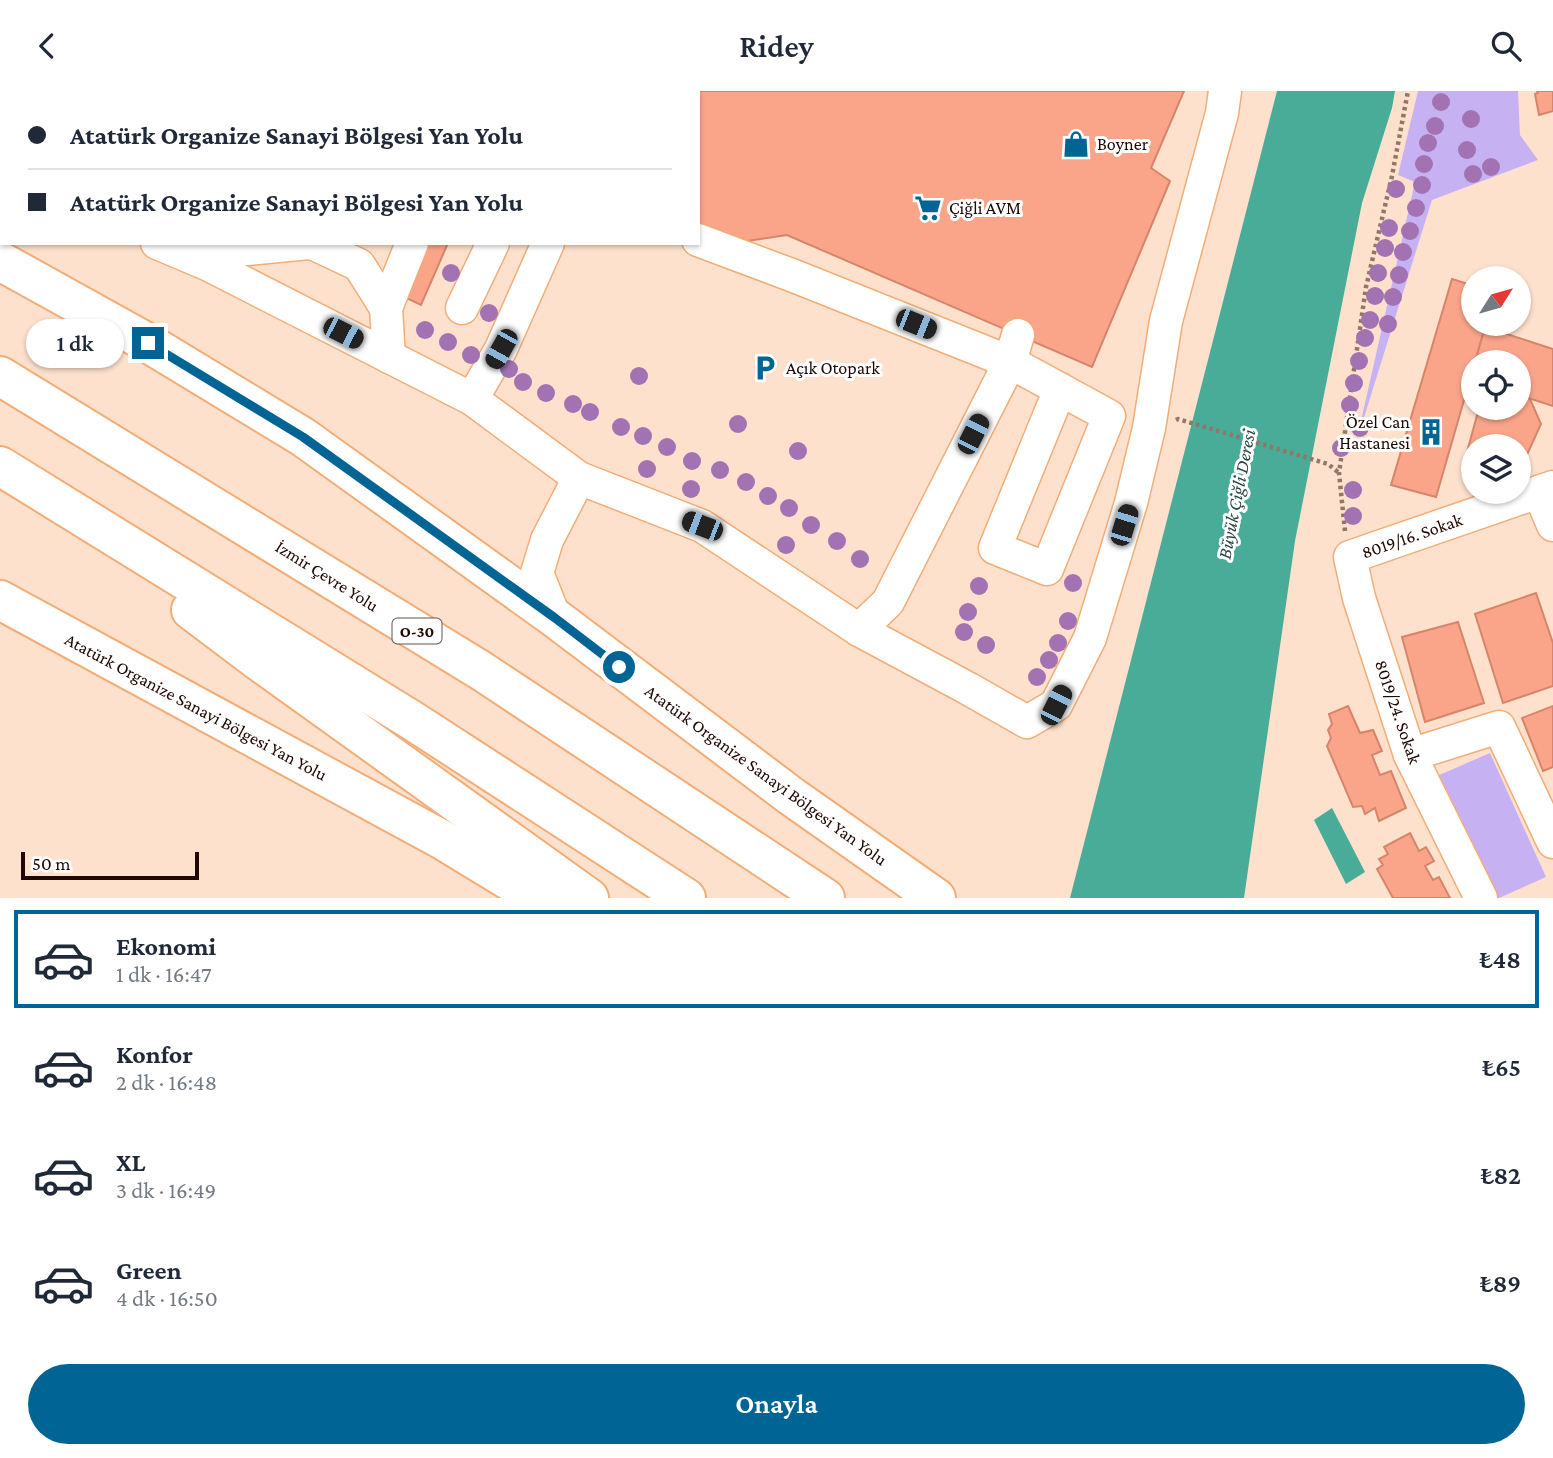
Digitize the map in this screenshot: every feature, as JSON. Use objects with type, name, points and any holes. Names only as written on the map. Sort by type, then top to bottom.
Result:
[{"type":"main road","name":"Atatürk Organize Sanayi Bölgesi Yan Yolu","points":[[0,261],[148,343],[303,437],[555,618],[791,796],[936,898]]},
{"type":"main road","name":"İzmir Çevre Yolu","points":[[0,376],[480,670],[825,898]]},
{"type":"main road","points":[[0,467],[413,721],[686,898]]},
{"type":"main road","points":[[57,500],[260,662],[589,898]]},
{"type":"main road","name":"Atatürk Organize Sanayi Bölgesi Yan Yolu","points":[[0,600],[441,839],[538,898]]},
{"type":"street","points":[[215,253],[389,357],[472,399],[579,478],[702,526],[859,630],[1027,723],[1056,705],[1090,638],[1131,503],[1149,428],[1166,321],[1222,113],[1225,91]]},
{"type":"street","points":[[700,241],[794,276],[1014,349],[1060,389],[1109,416],[1047,569],[995,548],[1060,389]]},
{"type":"street","points":[[169,245],[215,253],[291,245]]},
{"type":"street","points":[[314,245],[359,265],[386,308]]},
{"type":"street","points":[[389,357],[386,308],[411,245]]},
{"type":"street","points":[[462,308],[492,245]]},
{"type":"street","points":[[472,399],[501,349],[547,245]]},
{"type":"street","points":[[859,630],[888,602],[1014,349]]},
{"type":"street","points":[[555,618],[537,573],[547,540],[579,478]]},
{"type":"street","points":[[1546,490],[1553,525]]},
{"type":"street","name":"8019/16. Sokak","points":[[1350,557],[1546,490]]},
{"type":"street","name":"8019/24. Sokak","points":[[1350,557],[1359,598],[1410,755],[1481,898]]},
{"type":"street","points":[[0,584],[117,665]]},
{"type":"street","points":[[1410,755],[1499,727],[1553,842]]},
{"type":"path","points":[[1350,557],[1346,543],[1339,473],[1366,287],[1392,176],[1408,91]]},
{"type":"path","points":[[1178,419],[1328,464],[1339,473]]},
{"type":"shaded area","points":[[1418,91],[1518,91],[1520,135],[1538,160],[1432,200],[1356,443],[1415,182],[1398,175]]},
{"type":"shaded area","points":[[1490,753],[1546,877],[1499,898],[1492,898],[1437,776]]},
{"type":"water","name":"Büyük Çiğli Deresi","points":[[1277,91],[1395,91],[1362,203],[1295,541],[1244,898],[1070,898]]},
{"type":"water","points":[[1332,808],[1365,872],[1346,884],[1314,820]]},
{"type":"building","name":"Çiğli AVM","points":[[700,91],[1184,91],[1151,168],[1170,181],[1092,367],[787,235],[734,243],[700,235]]},
{"type":"building","points":[[1537,91],[1553,91],[1553,111],[1539,115],[1535,94]]},
{"type":"building","points":[[422,245],[447,245],[421,305],[400,295]]},
{"type":"building","name":"Özel Can Hastanesi","points":[[1452,279],[1461,282],[1461,336],[1483,336],[1478,350],[1461,350],[1461,410],[1436,497],[1391,485]]},
{"type":"building","points":[[1482,336],[1513,336],[1553,349],[1553,406],[1531,399],[1531,350],[1478,350]]},
{"type":"building","points":[[1531,401],[1541,424],[1531,446],[1531,434],[1472,434],[1476,420],[1531,420]]},
{"type":"building","points":[[1536,593],[1553,643],[1553,686],[1503,703],[1475,614]]},
{"type":"building","points":[[1458,622],[1484,703],[1425,722],[1402,637]]},
{"type":"building","points":[[1348,706],[1360,733],[1373,730],[1382,751],[1372,755],[1380,775],[1391,771],[1406,808],[1379,821],[1375,808],[1365,814],[1362,806],[1353,807],[1327,746],[1331,738],[1328,730],[1332,724],[1329,714]]},
{"type":"building","points":[[1553,706],[1553,767],[1543,771],[1522,718]]},
{"type":"building","points":[[1410,833],[1419,851],[1426,847],[1434,861],[1425,866],[1433,880],[1439,877],[1450,898],[1393,898],[1377,869],[1383,865],[1379,859],[1388,854],[1384,847]]},
{"type":"place","name":"Boyner","points":[[1076,144]]},
{"type":"place","name":"Çiğli AVM","points":[[928,208]]},
{"type":"place","name":"Açık Otopark","points":[[765,368]]},
{"type":"place","name":"Özel Can Hastanesi","points":[[1431,432]]},
{"type":"route","points":[[148,343],[303,437],[619,667]]}]
